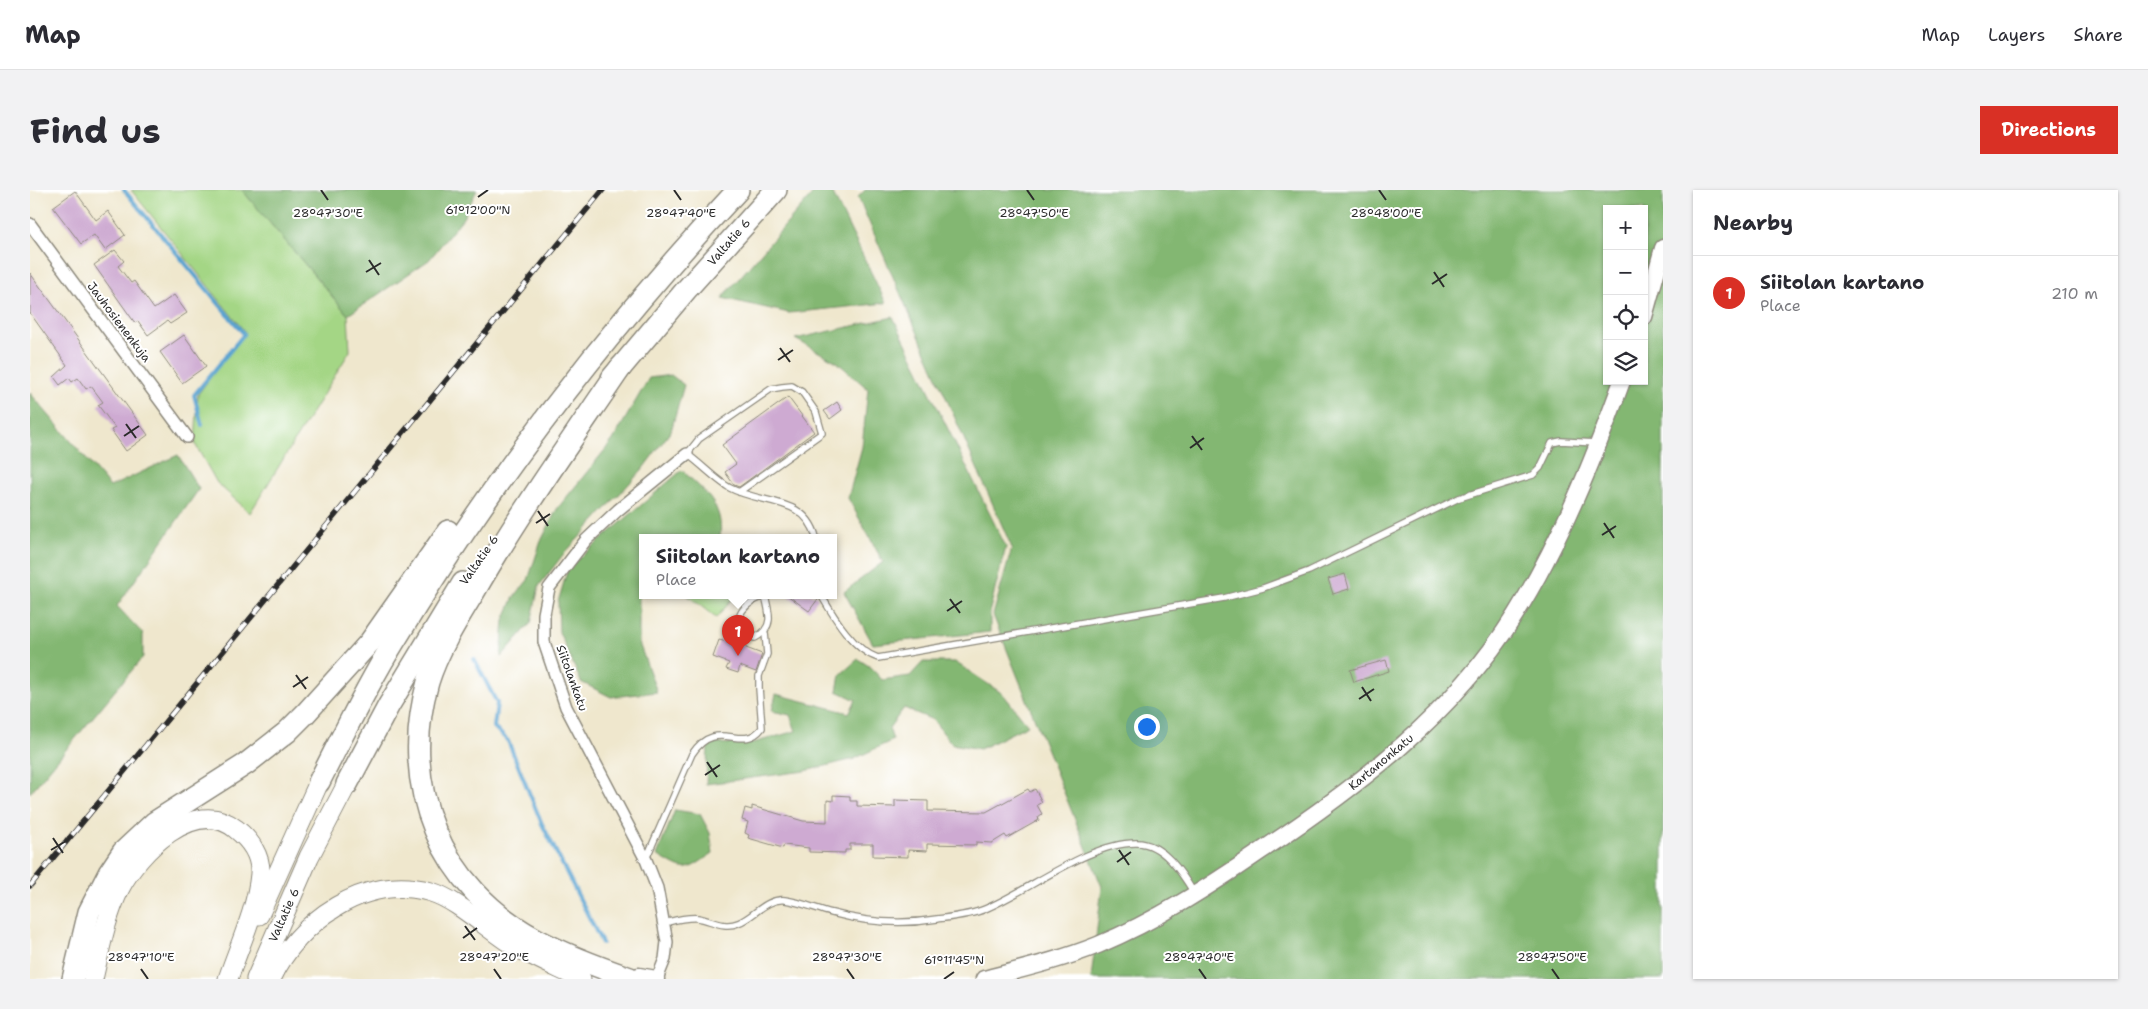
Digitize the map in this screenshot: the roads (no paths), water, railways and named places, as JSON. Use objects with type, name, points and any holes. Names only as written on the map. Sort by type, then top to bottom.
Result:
[{"type":"highway","name":"Valtatie 6","points":[[233,979],[290,843],[319,782],[393,644],[452,548],[563,393],[622,322],[738,190]]},
{"type":"highway","name":"Valtatie 6","points":[[256,979],[309,857],[346,784],[389,705],[461,584],[539,474],[621,367],[776,190]]},
{"type":"highway","points":[[621,367],[495,555],[449,635],[429,681],[420,722],[418,754],[422,792],[432,825],[445,853],[462,878],[496,912],[536,939],[629,978]]},
{"type":"highway","points":[[73,979],[89,912],[109,873],[123,852],[155,822],[246,764],[287,732],[370,642],[445,534],[494,489]]},
{"type":"highway","points":[[93,979],[111,909],[120,888],[132,869],[146,853],[176,828],[199,819],[214,819],[233,826],[253,847],[259,861],[260,874],[251,910],[228,979]]},
{"type":"highway","points":[[271,979],[295,942],[315,922],[337,906],[384,887],[408,887],[433,892],[514,946],[581,979]]},
{"type":"main road","points":[[1648,302],[1663,248]]},
{"type":"main road","name":"Kartanonkatu","points":[[984,979],[1046,963],[1098,944],[1149,921],[1196,894],[1306,822],[1396,751],[1464,685],[1514,616],[1539,573],[1598,443],[1620,385]]},
{"type":"main road","points":[[629,978],[639,976],[657,979]]},
{"type":"street","name":"Jauhosienenkuja","points":[[30,224],[187,436]]},
{"type":"street","name":"Siitolankatu","points":[[657,979],[665,959],[666,942],[657,888],[646,860],[566,707],[544,642],[544,614],[549,588],[586,540],[624,504],[686,454]]},
{"type":"lane","points":[[739,492],[822,433],[816,412],[802,392],[792,386],[771,389],[698,439],[686,454],[727,486],[739,492],[792,506],[807,516],[815,534]]},
{"type":"lane","points":[[824,599],[839,622],[866,654],[878,658],[1224,598],[1263,588],[1309,571],[1459,498],[1533,475],[1540,468],[1552,443],[1561,441],[1598,443]]},
{"type":"lane","points":[[758,599],[742,610],[737,618],[739,629],[746,636],[755,638],[765,633]]},
{"type":"lane","points":[[646,860],[692,754],[700,741],[712,736],[746,738],[757,734],[762,728],[759,676],[767,654],[765,633],[769,611],[767,599]]},
{"type":"lane","points":[[664,923],[682,918],[699,918],[726,926],[738,924],[768,904],[782,900],[853,918],[886,922],[935,920],[983,910],[1094,852],[1115,844],[1139,842],[1158,850],[1169,859],[1196,894]]},
{"type":"waterway","points":[[124,190],[244,334],[194,395],[202,425]]},
{"type":"waterway","points":[[474,659],[497,703],[494,727],[508,741],[542,824],[602,943]]},
{"type":"railway","points":[[30,886],[603,190]]},
{"type":"place","name":"Siitolan kartano","points":[[738,656]]}]
